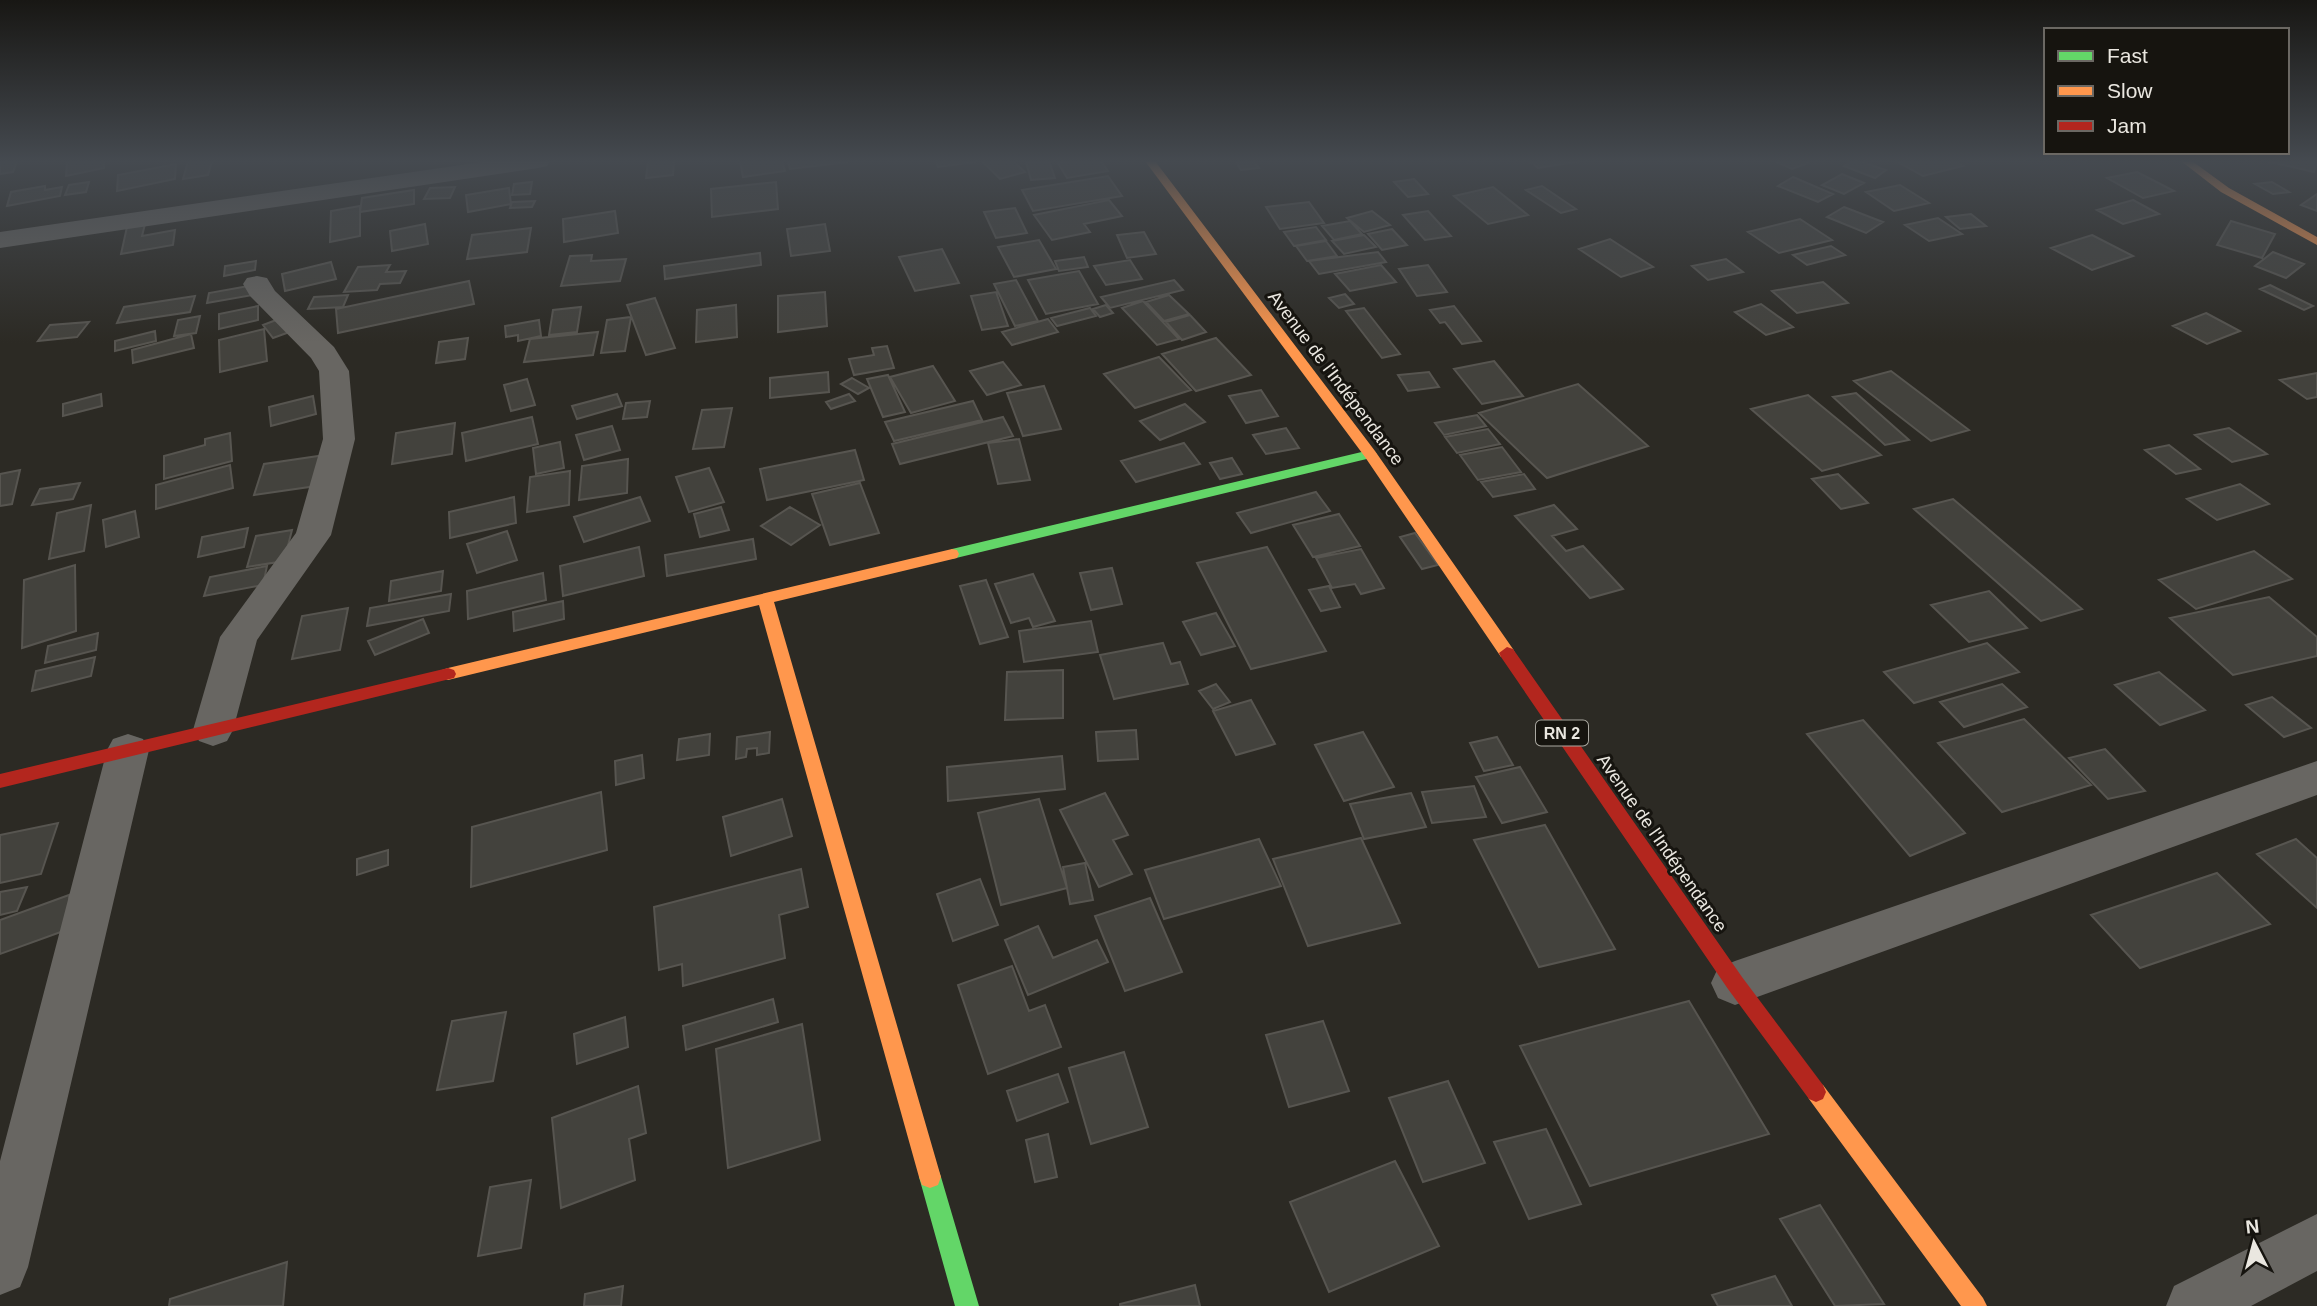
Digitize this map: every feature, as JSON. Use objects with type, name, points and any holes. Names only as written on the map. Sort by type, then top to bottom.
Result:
[{"type":"street","points":[[0,240],[123,222]]},
{"type":"street","name":"Avenue de l'Indépendance","points":[[1196,222],[1370,454],[1735,983],[1975,1306]]},
{"type":"street","points":[[2282,222],[2317,242]]},
{"type":"street","points":[[213,730],[239,637],[313,535],[339,439],[334,371],[323,353],[264,296],[257,284]]},
{"type":"street","points":[[0,780],[1370,454]]},
{"type":"street","points":[[765,598],[967,1306]]},
{"type":"street","points":[[0,1267],[128,750]]},
{"type":"street","points":[[1735,983],[2317,778]]},
{"type":"street","points":[[2194,1306],[2317,1241]]},
{"type":"building","points":[[331,222],[360,222],[360,236],[330,242]]},
{"type":"building","points":[[563,222],[616,222],[618,233],[564,242]]},
{"type":"building","points":[[989,222],[1022,222],[1027,233],[996,238]]},
{"type":"building","points":[[1039,222],[1094,222],[1084,224],[1090,232],[1052,240]]},
{"type":"building","points":[[1276,222],[1324,223],[1280,229]]},
{"type":"building","points":[[1351,222],[1362,234],[1334,240],[1322,226]]},
{"type":"building","points":[[1352,222],[1386,222],[1390,225],[1364,232]]},
{"type":"building","points":[[1409,222],[1438,222],[1451,236],[1425,240]]},
{"type":"building","points":[[1788,222],[1804,222],[1832,240],[1779,253],[1748,232]]},
{"type":"building","points":[[1839,222],[1883,222],[1866,233]]},
{"type":"building","points":[[1944,222],[1962,234],[1929,241],[1905,225]]},
{"type":"building","points":[[1952,222],[1981,222],[1986,226],[1960,229]]},
{"type":"building","points":[[2230,222],[2275,234],[2262,258],[2217,245]]},
{"type":"building","points":[[145,224],[142,236],[175,230],[173,245],[121,254],[127,227]]},
{"type":"building","points":[[425,224],[428,244],[392,251],[390,231]]},
{"type":"building","points":[[825,224],[830,251],[791,256],[787,229]]},
{"type":"building","points":[[1316,227],[1326,240],[1294,246],[1284,232]]},
{"type":"building","points":[[531,228],[527,252],[467,259],[472,235]]},
{"type":"building","points":[[1392,229],[1407,245],[1382,250],[1368,234]]},
{"type":"building","points":[[1144,232],[1156,254],[1127,258],[1117,235]]},
{"type":"building","points":[[1364,235],[1376,247],[1344,254],[1332,241]]},
{"type":"building","points":[[2092,235],[2133,256],[2092,270],[2051,248]]},
{"type":"building","points":[[1610,239],[1653,267],[1621,277],[1579,249]]},
{"type":"building","points":[[1039,240],[1056,269],[1014,277],[998,247]]},
{"type":"building","points":[[1326,241],[1337,256],[1307,261],[1296,246]]},
{"type":"building","points":[[1831,246],[1845,255],[1807,265],[1793,255]]},
{"type":"building","points":[[942,249],[959,283],[915,291],[899,257]]},
{"type":"building","points":[[1378,252],[1386,262],[1319,274],[1309,261]]},
{"type":"building","points":[[2273,252],[2304,264],[2286,278],[2255,266]]},
{"type":"building","points":[[760,253],[761,265],[665,279],[664,266]]},
{"type":"building","points":[[592,255],[591,261],[626,259],[620,281],[561,286],[570,256]]},
{"type":"building","points":[[1084,257],[1088,267],[1059,271],[1055,261]]},
{"type":"building","points":[[1726,259],[1743,272],[1708,280],[1692,266]]},
{"type":"building","points":[[1130,260],[1142,279],[1106,285],[1094,266]]},
{"type":"building","points":[[256,261],[255,270],[224,276],[225,266]]},
{"type":"building","points":[[331,262],[336,279],[285,291],[282,274]]},
{"type":"building","points":[[390,265],[386,272],[406,271],[400,283],[380,284],[377,290],[344,292],[358,267]]},
{"type":"building","points":[[1381,265],[1396,282],[1350,291],[1335,274]]},
{"type":"building","points":[[1428,265],[1447,292],[1417,296],[1399,269]]},
{"type":"building","points":[[1079,271],[1098,304],[1046,314],[1028,280]]},
{"type":"building","points":[[1016,280],[1038,321],[1015,326],[994,284]]},
{"type":"building","points":[[1174,280],[1183,290],[1110,308],[1101,297]]},
{"type":"building","points":[[469,281],[474,304],[338,333],[336,309]]},
{"type":"building","points":[[1823,282],[1848,303],[1797,313],[1772,291]]},
{"type":"building","points":[[254,285],[253,295],[207,303],[209,293]]},
{"type":"building","points":[[2270,285],[2313,306],[2304,310],[2260,289]]},
{"type":"building","points":[[825,292],[827,326],[778,332],[778,296]]},
{"type":"building","points":[[996,292],[1008,326],[982,330],[971,296]]},
{"type":"building","points":[[1345,294],[1354,304],[1339,308],[1329,298]]},
{"type":"building","points":[[348,295],[343,307],[308,309],[314,297]]},
{"type":"building","points":[[1169,295],[1189,314],[1164,321],[1146,302]]},
{"type":"building","points":[[195,296],[190,312],[117,323],[124,307]]},
{"type":"building","points":[[655,298],[675,348],[646,355],[627,305]]},
{"type":"building","points":[[1143,301],[1179,339],[1157,345],[1122,308]]},
{"type":"building","points":[[1761,304],[1793,327],[1766,335],[1735,312]]},
{"type":"building","points":[[736,305],[737,337],[696,342],[697,310]]},
{"type":"building","points":[[1106,305],[1113,313],[1100,317],[1093,309]]},
{"type":"building","points":[[258,306],[258,320],[219,329],[219,314]]},
{"type":"building","points":[[1454,306],[1481,341],[1462,344],[1445,322],[1440,323],[1430,310]]},
{"type":"building","points":[[581,307],[577,332],[549,335],[553,310]]},
{"type":"building","points":[[1090,308],[1096,316],[1057,326],[1051,318]]},
{"type":"building","points":[[1364,308],[1400,354],[1382,358],[1346,311]]},
{"type":"building","points":[[2206,313],[2240,331],[2207,344],[2173,326]]},
{"type":"building","points":[[1190,315],[1206,332],[1182,340],[1166,322]]},
{"type":"building","points":[[200,316],[196,333],[174,336],[178,320]]},
{"type":"building","points":[[284,317],[295,330],[273,338],[263,325]]},
{"type":"building","points":[[631,317],[625,351],[601,353],[607,320]]},
{"type":"building","points":[[1048,319],[1058,332],[1012,345],[1002,332]]},
{"type":"building","points":[[539,320],[541,336],[518,341],[518,335],[506,337],[505,326]]},
{"type":"building","points":[[89,322],[77,337],[38,341],[50,325]]},
{"type":"building","points":[[264,329],[267,361],[220,372],[219,340]]},
{"type":"building","points":[[155,331],[156,341],[115,351],[115,341]]},
{"type":"building","points":[[598,332],[593,355],[524,362],[530,339]]},
{"type":"building","points":[[191,334],[194,348],[133,363],[132,350]]},
{"type":"building","points":[[468,338],[465,359],[436,363],[439,342]]},
{"type":"building","points":[[1216,338],[1251,375],[1196,391],[1162,354]]},
{"type":"building","points":[[887,346],[894,368],[854,375],[849,359],[874,355],[872,348]]},
{"type":"building","points":[[1159,357],[1191,390],[1135,408],[1104,374]]},
{"type":"building","points":[[1494,361],[1523,396],[1482,404],[1454,369]]},
{"type":"building","points":[[1003,362],[1021,385],[987,395],[970,371]]},
{"type":"building","points":[[933,366],[955,401],[911,413],[890,377]]},
{"type":"building","points":[[1891,371],[1969,430],[1931,441],[1854,381]]},
{"type":"building","points":[[828,372],[829,392],[770,398],[770,378]]},
{"type":"building","points":[[1429,372],[1439,387],[1408,391],[1398,375]]},
{"type":"building","points":[[2317,373],[2317,397],[2307,399],[2280,380]]},
{"type":"building","points":[[888,375],[905,412],[883,417],[867,379]]},
{"type":"building","points":[[852,378],[869,388],[858,394],[841,384]]},
{"type":"building","points":[[527,379],[535,405],[511,411],[504,385]]},
{"type":"building","points":[[1578,384],[1648,446],[1547,478],[1479,413]]},
{"type":"building","points":[[1044,386],[1061,429],[1023,436],[1007,393]]},
{"type":"building","points":[[1261,390],[1278,416],[1246,423],[1229,396]]},
{"type":"building","points":[[1856,393],[1909,440],[1885,445],[1833,397]]},
{"type":"building","points":[[101,394],[102,406],[63,416],[63,404]]},
{"type":"building","points":[[617,394],[622,406],[577,419],[572,406]]},
{"type":"building","points":[[849,394],[855,401],[831,409],[826,402]]},
{"type":"building","points":[[1808,395],[1881,455],[1822,471],[1751,409]]},
{"type":"building","points":[[313,396],[316,414],[271,426],[269,407]]},
{"type":"building","points":[[650,401],[647,417],[623,419],[626,403]]},
{"type":"building","points":[[973,401],[982,420],[894,441],[885,422]]},
{"type":"building","points":[[1185,404],[1205,422],[1160,440],[1140,421]]},
{"type":"building","points":[[732,408],[724,447],[693,449],[702,410]]},
{"type":"building","points":[[1477,415],[1486,426],[1444,435],[1435,423]]},
{"type":"building","points":[[532,417],[538,444],[466,461],[462,433]]},
{"type":"building","points":[[1003,417],[1013,436],[900,464],[892,444]]},
{"type":"building","points":[[455,423],[452,454],[392,464],[396,433]]},
{"type":"building","points":[[612,426],[620,450],[584,460],[576,435]]},
{"type":"building","points":[[1286,428],[1299,448],[1266,454],[1253,435]]},
{"type":"building","points":[[2229,428],[2267,454],[2232,462],[2195,435]]},
{"type":"building","points":[[1488,429],[1500,444],[1457,453],[1445,437]]},
{"type":"building","points":[[230,433],[232,461],[164,479],[164,456],[205,445],[205,439]]},
{"type":"building","points":[[1019,439],[1030,480],[998,484],[988,443]]},
{"type":"building","points":[[560,442],[564,468],[536,474],[533,448]]},
{"type":"building","points":[[1184,443],[1200,464],[1136,482],[1121,461]]},
{"type":"building","points":[[2169,445],[2200,469],[2176,474],[2145,450]]},
{"type":"building","points":[[1502,447],[1521,472],[1478,480],[1460,455]]},
{"type":"building","points":[[855,450],[864,480],[767,500],[760,469]]},
{"type":"building","points":[[325,455],[316,486],[254,495],[264,464]]},
{"type":"building","points":[[1232,458],[1242,474],[1220,479],[1210,463]]},
{"type":"building","points":[[628,459],[627,493],[579,500],[582,466]]},
{"type":"building","points":[[230,465],[233,488],[156,509],[156,485]]},
{"type":"building","points":[[709,468],[724,502],[689,512],[676,477]]},
{"type":"building","points":[[20,470],[12,504],[0,506],[0,474]]},
{"type":"building","points":[[570,471],[569,505],[527,512],[530,477]]},
{"type":"building","points":[[1524,474],[1535,489],[1493,497],[1481,482]]},
{"type":"building","points":[[1838,474],[1868,503],[1841,509],[1812,479]]},
{"type":"building","points":[[80,483],[73,499],[32,505],[40,489]]},
{"type":"building","points":[[860,483],[879,533],[830,545],[812,494]]},
{"type":"building","points":[[2240,484],[2269,504],[2217,520],[2187,499]]},
{"type":"building","points":[[1316,492],[1330,511],[1251,533],[1237,513]]},
{"type":"building","points":[[514,497],[516,523],[450,538],[449,512]]},
{"type":"building","points":[[640,497],[650,521],[584,542],[574,517]]},
{"type":"building","points":[[1953,499],[2082,609],[2041,621],[1914,509]]},
{"type":"building","points":[[91,505],[84,551],[49,559],[57,513]]},
{"type":"building","points":[[1554,505],[1577,529],[1552,536],[1566,551],[1583,546],[1623,589],[1590,598],[1515,516]]},
{"type":"building","points":[[721,507],[729,530],[700,537],[694,514]]},
{"type":"building","points":[[790,507],[820,525],[791,545],[761,526]]},
{"type":"building","points":[[135,511],[139,537],[106,547],[103,520]]},
{"type":"building","points":[[1339,514],[1360,546],[1313,557],[1293,525]]},
{"type":"building","points":[[248,528],[244,547],[198,557],[202,537]]},
{"type":"building","points":[[292,530],[284,561],[247,567],[256,536]]},
{"type":"building","points":[[507,531],[517,560],[477,573],[467,544]]},
{"type":"building","points":[[1415,533],[1438,565],[1422,569],[1400,537]]},
{"type":"building","points":[[753,539],[756,559],[667,576],[665,555]]},
{"type":"building","points":[[639,547],[644,576],[563,596],[560,566]]},
{"type":"building","points":[[1267,547],[1326,651],[1251,669],[1197,563]]},
{"type":"building","points":[[1361,549],[1384,588],[1361,594],[1355,584],[1332,588],[1316,558]]},
{"type":"building","points":[[2254,551],[2292,579],[2196,609],[2159,580]]},
{"type":"building","points":[[75,565],[76,631],[22,648],[24,580]]},
{"type":"building","points":[[267,566],[263,585],[204,596],[210,577]]},
{"type":"building","points":[[1112,568],[1122,604],[1091,610],[1080,573]]},
{"type":"building","points":[[443,571],[441,591],[389,601],[391,581]]},
{"type":"building","points":[[543,573],[546,600],[468,619],[467,591]]},
{"type":"building","points":[[1033,574],[1055,621],[1033,627],[1029,618],[1011,623],[995,584]]},
{"type":"building","points":[[986,580],[1008,637],[980,644],[960,586]]},
{"type":"building","points":[[1329,586],[1340,607],[1321,611],[1309,590]]},
{"type":"building","points":[[1989,591],[2027,628],[1969,642],[1931,605]]},
{"type":"building","points":[[451,594],[449,611],[367,626],[370,608]]},
{"type":"building","points":[[2269,597],[2317,637],[2317,656],[2233,675],[2170,618]]},
{"type":"building","points":[[563,601],[564,619],[514,631],[513,612]]},
{"type":"building","points":[[348,608],[340,650],[292,659],[302,616]]},
{"type":"building","points":[[1216,613],[1235,646],[1201,655],[1183,622]]},
{"type":"building","points":[[423,619],[429,633],[375,655],[368,641]]},
{"type":"building","points":[[1091,621],[1098,652],[1024,662],[1019,631]]},
{"type":"building","points":[[98,633],[96,650],[45,663],[48,646]]},
{"type":"building","points":[[1163,643],[1171,664],[1180,662],[1188,684],[1114,699],[1100,655]]},
{"type":"building","points":[[1987,643],[2019,672],[1914,703],[1884,672]]},
{"type":"building","points":[[95,657],[91,676],[32,691],[36,671]]},
{"type":"building","points":[[1063,670],[1063,718],[1005,720],[1007,672]]},
{"type":"building","points":[[2159,672],[2205,710],[2160,725],[2115,685]]},
{"type":"building","points":[[1216,684],[1230,702],[1213,709],[1199,691]]},
{"type":"building","points":[[2002,684],[2027,707],[1964,727],[1940,702]]},
{"type":"building","points":[[2272,697],[2311,728],[2284,737],[2246,705]]},
{"type":"building","points":[[1251,700],[1275,744],[1236,755],[1213,711]]},
{"type":"building","points":[[2024,719],[2091,785],[2002,812],[1938,743]]},
{"type":"building","points":[[1863,720],[1965,833],[1910,856],[1807,734]]},
{"type":"building","points":[[1136,730],[1138,759],[1098,761],[1096,732]]},
{"type":"building","points":[[770,732],[769,753],[757,755],[757,748],[747,749],[746,757],[736,759],[737,737]]},
{"type":"building","points":[[1363,732],[1394,787],[1344,801],[1315,745]]},
{"type":"building","points":[[710,734],[709,755],[677,760],[679,739]]},
{"type":"building","points":[[1497,737],[1513,765],[1484,771],[1470,743]]},
{"type":"building","points":[[2105,749],[2145,791],[2108,799],[2069,758]]},
{"type":"building","points":[[642,755],[644,778],[616,785],[615,761]]},
{"type":"building","points":[[1062,756],[1065,789],[948,801],[947,767]]},
{"type":"building","points":[[1520,767],[1547,812],[1502,823],[1476,777]]},
{"type":"building","points":[[1474,786],[1486,817],[1432,823],[1422,792]]},
{"type":"building","points":[[601,792],[607,850],[471,887],[472,827]]},
{"type":"building","points":[[1105,793],[1128,835],[1113,840],[1132,874],[1099,887],[1060,810]]},
{"type":"building","points":[[1411,793],[1426,827],[1364,839],[1350,804]]},
{"type":"building","points":[[782,799],[792,836],[731,856],[723,817]]},
{"type":"building","points":[[1039,799],[1067,888],[1001,905],[978,813]]},
{"type":"building","points":[[58,823],[41,874],[0,883],[0,835]]},
{"type":"building","points":[[1545,825],[1615,949],[1539,967],[1474,840]]},
{"type":"building","points":[[1361,838],[1400,923],[1308,946],[1273,859]]},
{"type":"building","points":[[1259,839],[1281,886],[1164,919],[1145,870]]},
{"type":"building","points":[[2296,839],[2317,858],[2317,908],[2257,854]]},
{"type":"building","points":[[388,850],[388,865],[357,875],[357,859]]},
{"type":"building","points":[[1085,863],[1093,900],[1070,904],[1063,867]]},
{"type":"building","points":[[801,869],[808,907],[779,915],[785,958],[683,986],[682,964],[659,970],[654,907]]},
{"type":"building","points":[[2217,873],[2270,924],[2140,968],[2091,915]]},
{"type":"building","points":[[980,879],[998,925],[953,941],[937,894]]},
{"type":"building","points":[[27,887],[17,911],[0,915],[0,892]]},
{"type":"building","points":[[69,895],[69,929],[0,954],[0,920]]},
{"type":"building","points":[[1150,898],[1182,972],[1125,991],[1095,916]]},
{"type":"building","points":[[1038,926],[1053,958],[1097,940],[1108,962],[1028,995],[1005,940]]},
{"type":"building","points":[[1012,966],[1029,1011],[1045,1005],[1061,1047],[988,1074],[958,985]]},
{"type":"building","points":[[773,999],[778,1022],[686,1050],[683,1026]]},
{"type":"building","points":[[1689,1001],[1769,1134],[1590,1186],[1520,1046]]},
{"type":"building","points":[[506,1012],[493,1081],[437,1090],[452,1021]]},
{"type":"building","points":[[625,1017],[628,1047],[577,1064],[574,1034]]},
{"type":"building","points":[[1323,1021],[1349,1091],[1289,1107],[1266,1035]]},
{"type":"building","points":[[802,1024],[820,1140],[728,1168],[716,1049]]},
{"type":"building","points":[[1124,1052],[1148,1127],[1091,1144],[1069,1068]]},
{"type":"building","points":[[1058,1074],[1068,1102],[1017,1121],[1007,1091]]},
{"type":"building","points":[[1448,1081],[1485,1163],[1423,1182],[1389,1098]]},
{"type":"building","points":[[638,1086],[646,1133],[629,1139],[635,1180],[561,1208],[552,1118]]},
{"type":"building","points":[[1546,1129],[1581,1204],[1529,1219],[1494,1142]]},
{"type":"building","points":[[1048,1134],[1057,1177],[1035,1182],[1026,1140]]},
{"type":"building","points":[[1395,1161],[1439,1246],[1329,1292],[1290,1202]]},
{"type":"building","points":[[531,1180],[521,1248],[478,1256],[490,1187]]},
{"type":"building","points":[[1820,1205],[1884,1304],[1835,1306],[1780,1219]]},
{"type":"building","points":[[287,1262],[283,1306],[169,1306],[170,1299]]},
{"type":"building","points":[[1775,1276],[1792,1306],[1718,1306],[1712,1295]]},
{"type":"building","points":[[1195,1285],[1200,1306],[1120,1306],[1120,1304]]},
{"type":"building","points":[[623,1286],[621,1306],[584,1306],[585,1294]]},
{"type":"traffic: fast","points":[[952,554],[1370,454]]},
{"type":"traffic: fast","points":[[930,1177],[967,1306]]},
{"type":"traffic: slow","points":[[1196,222],[1370,454],[1507,653]]},
{"type":"traffic: slow","points":[[2282,222],[2317,242]]},
{"type":"traffic: slow","points":[[448,674],[952,554]]},
{"type":"traffic: slow","points":[[765,598],[930,1177]]},
{"type":"traffic: slow","points":[[1816,1092],[1975,1306]]},
{"type":"traffic: jam","points":[[1507,653],[1735,983],[1816,1092]]},
{"type":"traffic: jam","points":[[0,781],[448,674]]}]
